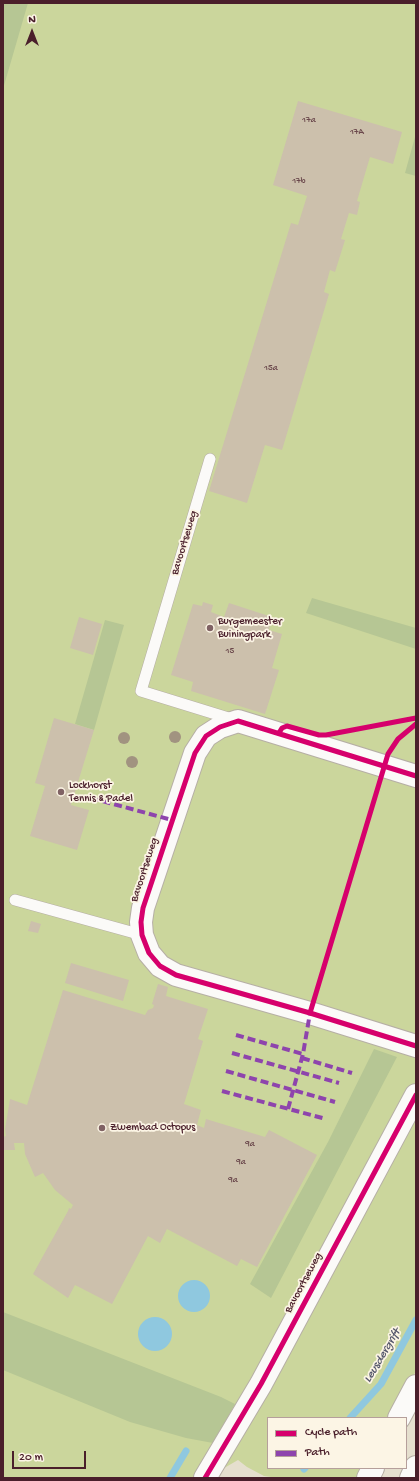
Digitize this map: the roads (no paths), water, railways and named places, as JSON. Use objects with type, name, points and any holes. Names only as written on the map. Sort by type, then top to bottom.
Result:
[{"type":"street","name":"Bavoortseweg","points":[[416,776],[238,720],[220,727],[206,736],[195,753],[143,908],[141,922],[142,935],[149,953],[160,966],[176,975],[310,1013],[416,1046]]},
{"type":"street","name":"Bavoortseweg","points":[[205,1478],[261,1384],[416,1095]]},
{"type":"street","points":[[400,1417],[416,1386]]},
{"type":"street","points":[[411,1478],[416,1468]]},
{"type":"street","points":[[368,1478],[372,1469]]},
{"type":"lane","name":"Bavoortseweg","points":[[210,459],[141,691],[238,720]]},
{"type":"lane","points":[[15,900],[142,935]]},
{"type":"water","points":[[194,1280],[203,1283],[207,1287],[210,1296],[207,1305],[203,1309],[194,1312],[185,1309],[181,1305],[178,1296],[181,1287],[185,1283]]},
{"type":"water","points":[[155,1317],[167,1322],[172,1334],[167,1346],[155,1351],[143,1346],[138,1334],[143,1322]]},
{"type":"waterway","name":"Leusdergrift","points":[[351,1417],[381,1384],[416,1320]]},
{"type":"waterway","points":[[170,1478],[186,1451]]},
{"type":"place","name":"Burgemeester Buiningpark","points":[[210,628]]},
{"type":"place","name":"Lockhorst Tennis & Padel","points":[[61,792]]},
{"type":"place","name":"Zwembad Octopus","points":[[102,1128]]}]
